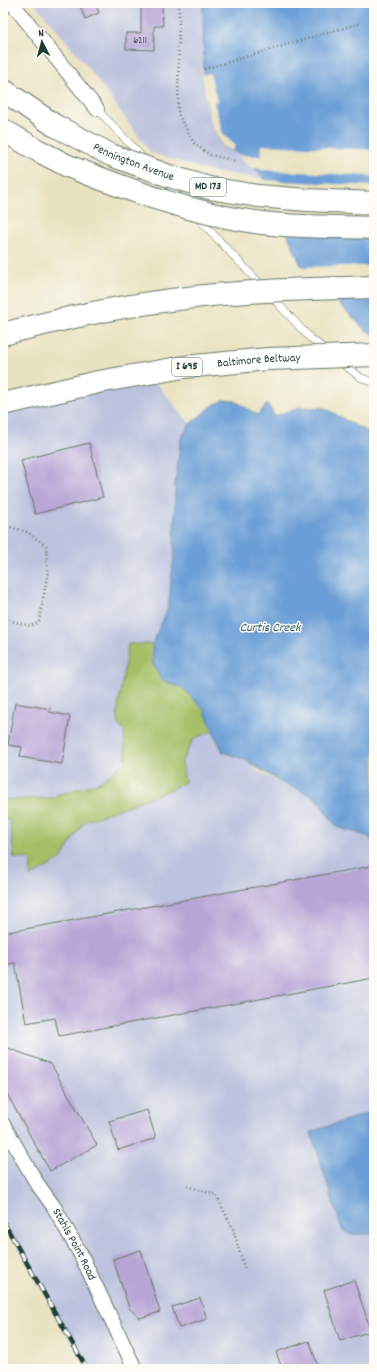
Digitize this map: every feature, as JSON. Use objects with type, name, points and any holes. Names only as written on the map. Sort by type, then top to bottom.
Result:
[{"type":"main road","name":"Pennington Avenue","points":[[3,90],[54,125],[111,155],[169,176],[210,188],[265,196],[307,200],[374,203]]},
{"type":"main road","name":"MD 173","points":[[3,130],[68,166],[105,181],[206,213],[256,222],[306,226],[374,228]]},
{"type":"main road","points":[[3,334],[85,315],[167,301],[258,290],[374,287]]},
{"type":"main road","name":"Baltimore Beltway","points":[[3,404],[98,382],[184,367],[268,359],[374,355]]},
{"type":"street","points":[[12,3],[98,109]]},
{"type":"street","name":"Stahls Point Road","points":[[3,1124],[36,1182],[54,1208],[81,1255],[135,1369]]},
{"type":"lane","points":[[98,109],[310,338],[360,378],[374,383]]},
{"type":"path","points":[[179,3],[178,114],[194,143],[210,155],[236,161]]},
{"type":"path","points":[[204,69],[361,23]]},
{"type":"path","points":[[3,525],[27,532],[46,546],[48,572],[39,622],[31,626],[3,619]]},
{"type":"path","points":[[187,1186],[216,1196],[233,1229],[245,1270]]},
{"type":"shaded area","points":[[34,3],[203,3],[204,73],[223,147],[240,154],[265,179],[210,171],[151,153],[87,66]]},
{"type":"shaded area","points":[[148,373],[190,424],[181,439],[175,484],[174,556],[168,609],[152,644],[204,710],[223,752],[244,759],[260,773],[315,797],[337,827],[367,836],[374,842],[374,1111],[350,1234],[374,1234],[374,1369],[87,1369],[3,1221],[3,404]]},
{"type":"green space","points":[[128,644],[152,644],[153,664],[212,647],[259,769],[244,759],[223,752],[213,731],[194,738],[182,761],[185,782],[170,790],[84,822],[60,860],[30,877],[31,859],[14,858],[10,820],[3,819],[3,800],[52,798],[57,795],[100,782],[126,761],[124,732],[119,725],[117,714]]},
{"type":"water","points":[[203,3],[374,3],[374,334],[365,330],[300,264],[265,179],[240,154],[223,147],[215,132],[204,73]]},
{"type":"water","name":"Curtis Creek","points":[[223,400],[235,401],[258,415],[267,404],[275,416],[300,407],[325,408],[374,435],[374,842],[367,836],[337,827],[315,797],[279,781],[244,759],[223,752],[204,710],[183,688],[161,680],[153,664],[152,644],[168,609],[174,556],[175,484],[181,439],[190,424],[212,406]]},
{"type":"water","points":[[374,1111],[374,1207],[369,1209],[374,1234],[350,1234],[342,1230],[311,1132]]},
{"type":"pier","points":[[210,73],[217,101],[214,102],[223,135],[235,145],[233,151],[223,147],[210,119],[202,75]]},
{"type":"pier","points":[[262,145],[374,150],[374,176],[261,170],[261,168],[251,168],[237,155],[261,156]]},
{"type":"pier","points":[[263,180],[374,186],[374,237],[285,232]]},
{"type":"pier","points":[[374,266],[374,294],[327,295],[300,267]]},
{"type":"building","points":[[79,3],[95,3],[99,13],[85,19]]},
{"type":"building","points":[[141,3],[162,3],[163,26],[154,26],[154,50],[126,49],[126,33],[141,33]]},
{"type":"building","points":[[89,443],[103,497],[35,514],[21,460]]},
{"type":"building","points":[[15,703],[50,709],[49,712],[70,716],[62,764],[20,757],[22,747],[8,745]]},
{"type":"building","points":[[371,866],[374,880],[374,978],[59,1036],[55,1018],[26,1023],[15,963],[3,965],[3,933]]},
{"type":"building","points":[[3,1046],[51,1064],[97,1145],[50,1171],[3,1087]]},
{"type":"building","points":[[147,1110],[156,1138],[118,1150],[109,1121]]},
{"type":"building","points":[[141,1250],[160,1312],[140,1318],[129,1308],[113,1259]]},
{"type":"building","points":[[354,1280],[371,1331],[340,1341],[324,1290]]},
{"type":"building","points":[[200,1298],[207,1319],[179,1328],[172,1307]]},
{"type":"building","points":[[309,1341],[319,1369],[282,1369],[276,1352]]},
{"type":"railway","points":[[3,1221],[87,1369]]}]
